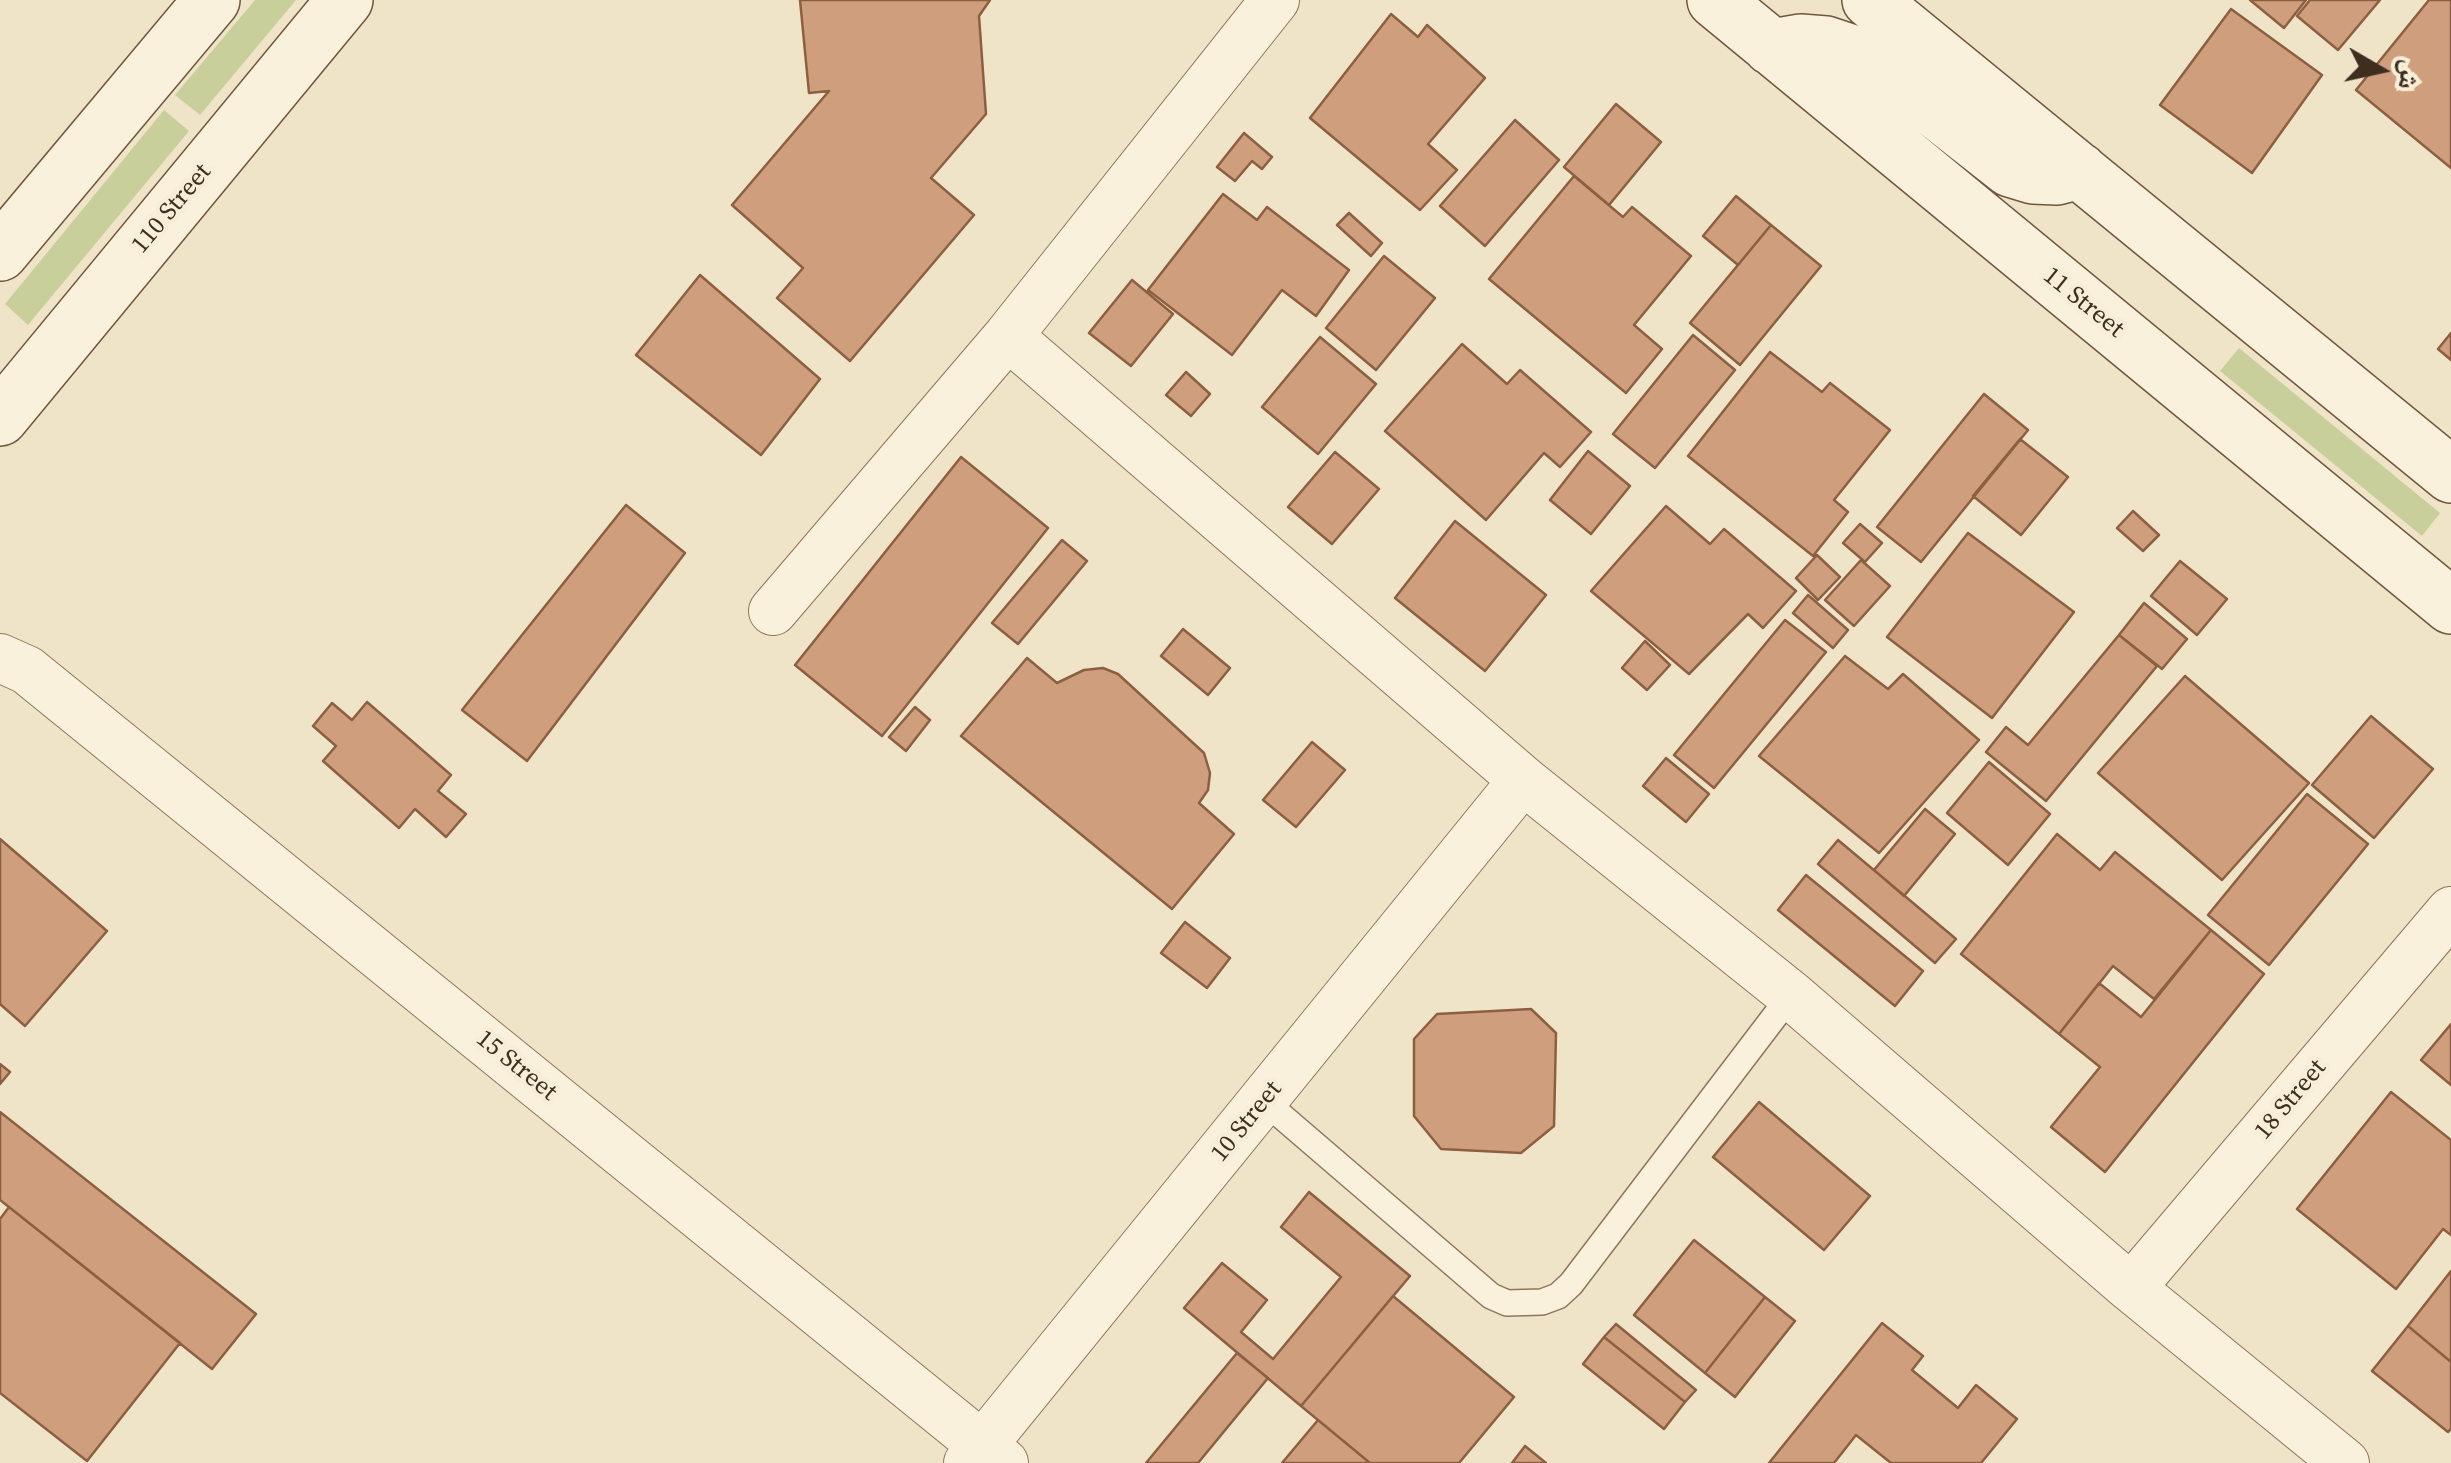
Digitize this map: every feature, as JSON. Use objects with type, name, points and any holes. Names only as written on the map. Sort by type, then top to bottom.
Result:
[{"type":"street","points":[[0,253],[212,0]]},
{"type":"street","name":"110 Street","points":[[0,418],[345,0]]},
{"type":"street","points":[[773,612],[1008,336],[1275,0]]},
{"type":"street","name":"11 Street","points":[[1715,0],[2451,606]]},
{"type":"street","points":[[1870,0],[2451,475]]},
{"type":"street","points":[[1771,48],[1800,42],[1826,44],[1856,54],[1884,70],[2010,169],[2033,176],[2057,177],[2080,171]]},
{"type":"street","points":[[1008,336],[1523,780],[1792,995],[2321,1456]]},
{"type":"street","name":"15 Street","points":[[0,624],[14,664],[985,1457]]},
{"type":"street","name":"10 Street","points":[[985,1457],[1264,1100],[1523,780]]},
{"type":"street","name":"18 Street","points":[[2131,1288],[2451,911]]},
{"type":"lane","points":[[1264,1100],[1491,1296],[1507,1303],[1542,1302],[1558,1296],[1571,1284],[1792,995]]},
{"type":"green space","points":[[255,0],[296,0],[200,115],[175,95]]},
{"type":"green space","points":[[164,110],[189,131],[28,325],[5,304]]},
{"type":"green space","points":[[2239,348],[2440,513],[2422,536],[2220,371]]},
{"type":"building","points":[[800,0],[990,0],[979,16],[986,114],[931,178],[974,215],[850,361],[777,298],[803,268],[732,205],[829,91],[809,93]]},
{"type":"building","points":[[2250,0],[2306,0],[2284,28]]},
{"type":"building","points":[[2310,0],[2380,0],[2338,50],[2297,16]]},
{"type":"building","points":[[2429,0],[2451,0],[2451,168],[2356,90]]},
{"type":"building","points":[[2231,9],[2322,75],[2252,173],[2160,105]]},
{"type":"building","points":[[1391,14],[1418,37],[1427,25],[1485,78],[1428,144],[1457,170],[1420,210],[1310,118]]},
{"type":"building","points":[[1616,104],[1661,142],[1609,205],[1564,167]]},
{"type":"building","points":[[1515,120],[1559,160],[1485,246],[1440,206]]},
{"type":"building","points":[[1244,133],[1272,157],[1262,169],[1252,161],[1235,181],[1217,167]]},
{"type":"building","points":[[1574,176],[1623,217],[1632,207],[1691,256],[1634,325],[1662,349],[1626,393],[1489,279]]},
{"type":"building","points":[[1223,194],[1257,220],[1267,207],[1349,270],[1316,316],[1282,290],[1232,355],[1148,290]]},
{"type":"building","points":[[1736,196],[1771,225],[1738,265],[1703,236]]},
{"type":"building","points":[[1349,213],[1382,243],[1371,256],[1337,225]]},
{"type":"building","points":[[1771,225],[1821,266],[1740,365],[1690,323]]},
{"type":"building","points":[[1384,256],[1435,298],[1376,370],[1326,328]]},
{"type":"building","points":[[700,275],[820,379],[761,455],[636,355]]},
{"type":"building","points":[[1132,280],[1173,314],[1131,366],[1089,333]]},
{"type":"building","points":[[2451,333],[2451,360],[2438,349]]},
{"type":"building","points":[[1693,335],[1735,370],[1655,468],[1613,434]]},
{"type":"building","points":[[1320,337],[1376,384],[1318,454],[1262,407]]},
{"type":"building","points":[[1462,344],[1507,384],[1520,370],[1591,432],[1560,467],[1544,453],[1486,520],[1385,431]]},
{"type":"building","points":[[1770,352],[1822,392],[1830,383],[1890,430],[1834,500],[1848,512],[1813,556],[1688,456]]},
{"type":"building","points":[[1186,372],[1210,394],[1191,416],[1166,395]]},
{"type":"building","points":[[1984,394],[2028,430],[1921,562],[1877,527]]},
{"type":"building","points":[[2020,439],[2068,477],[2021,535],[1973,496]]},
{"type":"building","points":[[1588,451],[1630,486],[1591,534],[1550,500]]},
{"type":"building","points":[[1335,452],[1379,489],[1332,544],[1288,507]]},
{"type":"building","points":[[961,457],[1048,528],[882,736],[795,665]]},
{"type":"building","points":[[626,505],[685,553],[527,761],[462,710]]},
{"type":"building","points":[[1666,506],[1710,544],[1724,529],[1796,591],[1763,628],[1748,614],[1689,674],[1591,591]]},
{"type":"building","points":[[2133,511],[2159,535],[2143,551],[2117,528]]},
{"type":"building","points":[[1455,521],[1546,595],[1485,671],[1395,598]]},
{"type":"building","points":[[1860,524],[1882,543],[1865,562],[1843,543]]},
{"type":"building","points":[[1968,533],[2074,612],[1992,718],[1887,637]]},
{"type":"building","points":[[1062,540],[1087,561],[1018,644],[992,623]]},
{"type":"building","points":[[1817,555],[1840,577],[1818,600],[1796,578]]},
{"type":"building","points":[[1861,560],[1890,586],[1854,626],[1825,600]]},
{"type":"building","points":[[2180,561],[2227,599],[2197,635],[2151,596]]},
{"type":"building","points":[[1808,595],[1848,630],[1833,648],[1793,613]]},
{"type":"building","points":[[2144,603],[2187,639],[2162,669],[2119,635]]},
{"type":"building","points":[[1785,620],[1826,652],[1714,788],[1674,755]]},
{"type":"building","points":[[1183,629],[1230,668],[1208,695],[1161,656]]},
{"type":"building","points":[[2119,635],[2157,666],[2046,801],[1986,752],[2006,727],[2028,745]]},
{"type":"building","points":[[1645,641],[1670,665],[1647,690],[1622,668]]},
{"type":"building","points":[[1845,656],[1888,689],[1903,674],[1979,740],[1879,853],[1759,756]]},
{"type":"building","points":[[1027,658],[1057,683],[1084,670],[1103,668],[1118,674],[1204,753],[1210,773],[1208,790],[1199,803],[1234,834],[1172,909],[961,736]]},
{"type":"building","points":[[2185,676],[2309,783],[2222,880],[2098,773]]},
{"type":"building","points":[[367,702],[451,775],[438,791],[466,814],[446,837],[415,809],[399,828],[323,761],[336,746],[313,726],[332,703],[352,720]]},
{"type":"building","points":[[915,707],[930,720],[906,751],[889,737]]},
{"type":"building","points":[[2371,716],[2433,769],[2374,838],[2312,785]]},
{"type":"building","points":[[1312,742],[1345,770],[1296,827],[1263,800]]},
{"type":"building","points":[[1666,758],[1709,794],[1686,822],[1643,786]]},
{"type":"building","points":[[1989,762],[2050,814],[2008,865],[1947,813]]},
{"type":"building","points":[[2307,794],[2368,844],[2269,965],[2208,915]]},
{"type":"building","points":[[1925,809],[1955,834],[1904,896],[1874,870]]},
{"type":"building","points":[[2057,834],[2100,870],[2115,852],[2211,930],[2154,999],[2113,966],[2059,1034],[1961,954]]},
{"type":"building","points":[[0,839],[107,931],[25,1026],[0,1004]]},
{"type":"building","points":[[1838,840],[1956,939],[1935,963],[1818,864]]},
{"type":"building","points":[[1806,875],[1923,971],[1895,1006],[1778,910]]},
{"type":"building","points":[[1185,922],[1230,958],[1207,988],[1161,953]]},
{"type":"building","points":[[2211,930],[2264,974],[2105,1172],[2051,1127],[2100,1067],[2059,1034],[2099,983],[2141,1017]]},
{"type":"building","points":[[1531,1009],[1556,1033],[1554,1126],[1521,1153],[1441,1149],[1414,1116],[1414,1039],[1437,1014]]},
{"type":"building","points":[[2451,1024],[2451,1085],[2421,1060]]},
{"type":"building","points":[[0,1064],[10,1072],[0,1084]]},
{"type":"building","points":[[2391,1092],[2451,1140],[2451,1235],[2443,1229],[2396,1289],[2297,1209]]},
{"type":"building","points":[[1759,1102],[1870,1196],[1824,1250],[1713,1157]]},
{"type":"building","points":[[0,1112],[256,1314],[212,1369],[0,1200]]},
{"type":"building","points":[[1309,1192],[1410,1276],[1301,1406],[1184,1308],[1222,1263],[1267,1300],[1241,1332],[1273,1359],[1341,1277],[1281,1227]]},
{"type":"building","points":[[9,1207],[180,1343],[87,1461],[0,1393],[0,1219]]},
{"type":"building","points":[[1694,1240],[1765,1297],[1705,1373],[1634,1315]]},
{"type":"building","points":[[2451,1271],[2451,1362],[2408,1326]]},
{"type":"building","points":[[1393,1296],[1514,1397],[1459,1463],[1370,1463],[1301,1406]]},
{"type":"building","points":[[1765,1297],[1795,1321],[1735,1397],[1705,1373]]},
{"type":"building","points":[[1882,1323],[1923,1356],[1912,1370],[1958,1408],[1976,1385],[2017,1419],[1981,1463],[1891,1463],[1856,1435],[1834,1463],[1769,1463]]},
{"type":"building","points":[[1616,1324],[1696,1390],[1685,1402],[1604,1337]]},
{"type":"building","points":[[2408,1326],[2451,1362],[2448,1432],[2372,1371]]},
{"type":"building","points":[[1604,1337],[1685,1402],[1664,1429],[1583,1364]]},
{"type":"building","points":[[1237,1353],[1268,1378],[1198,1463],[1146,1463]]},
{"type":"building","points":[[1318,1420],[1370,1463],[1282,1463]]},
{"type":"building","points":[[1525,1446],[1546,1463],[1512,1463]]}]
